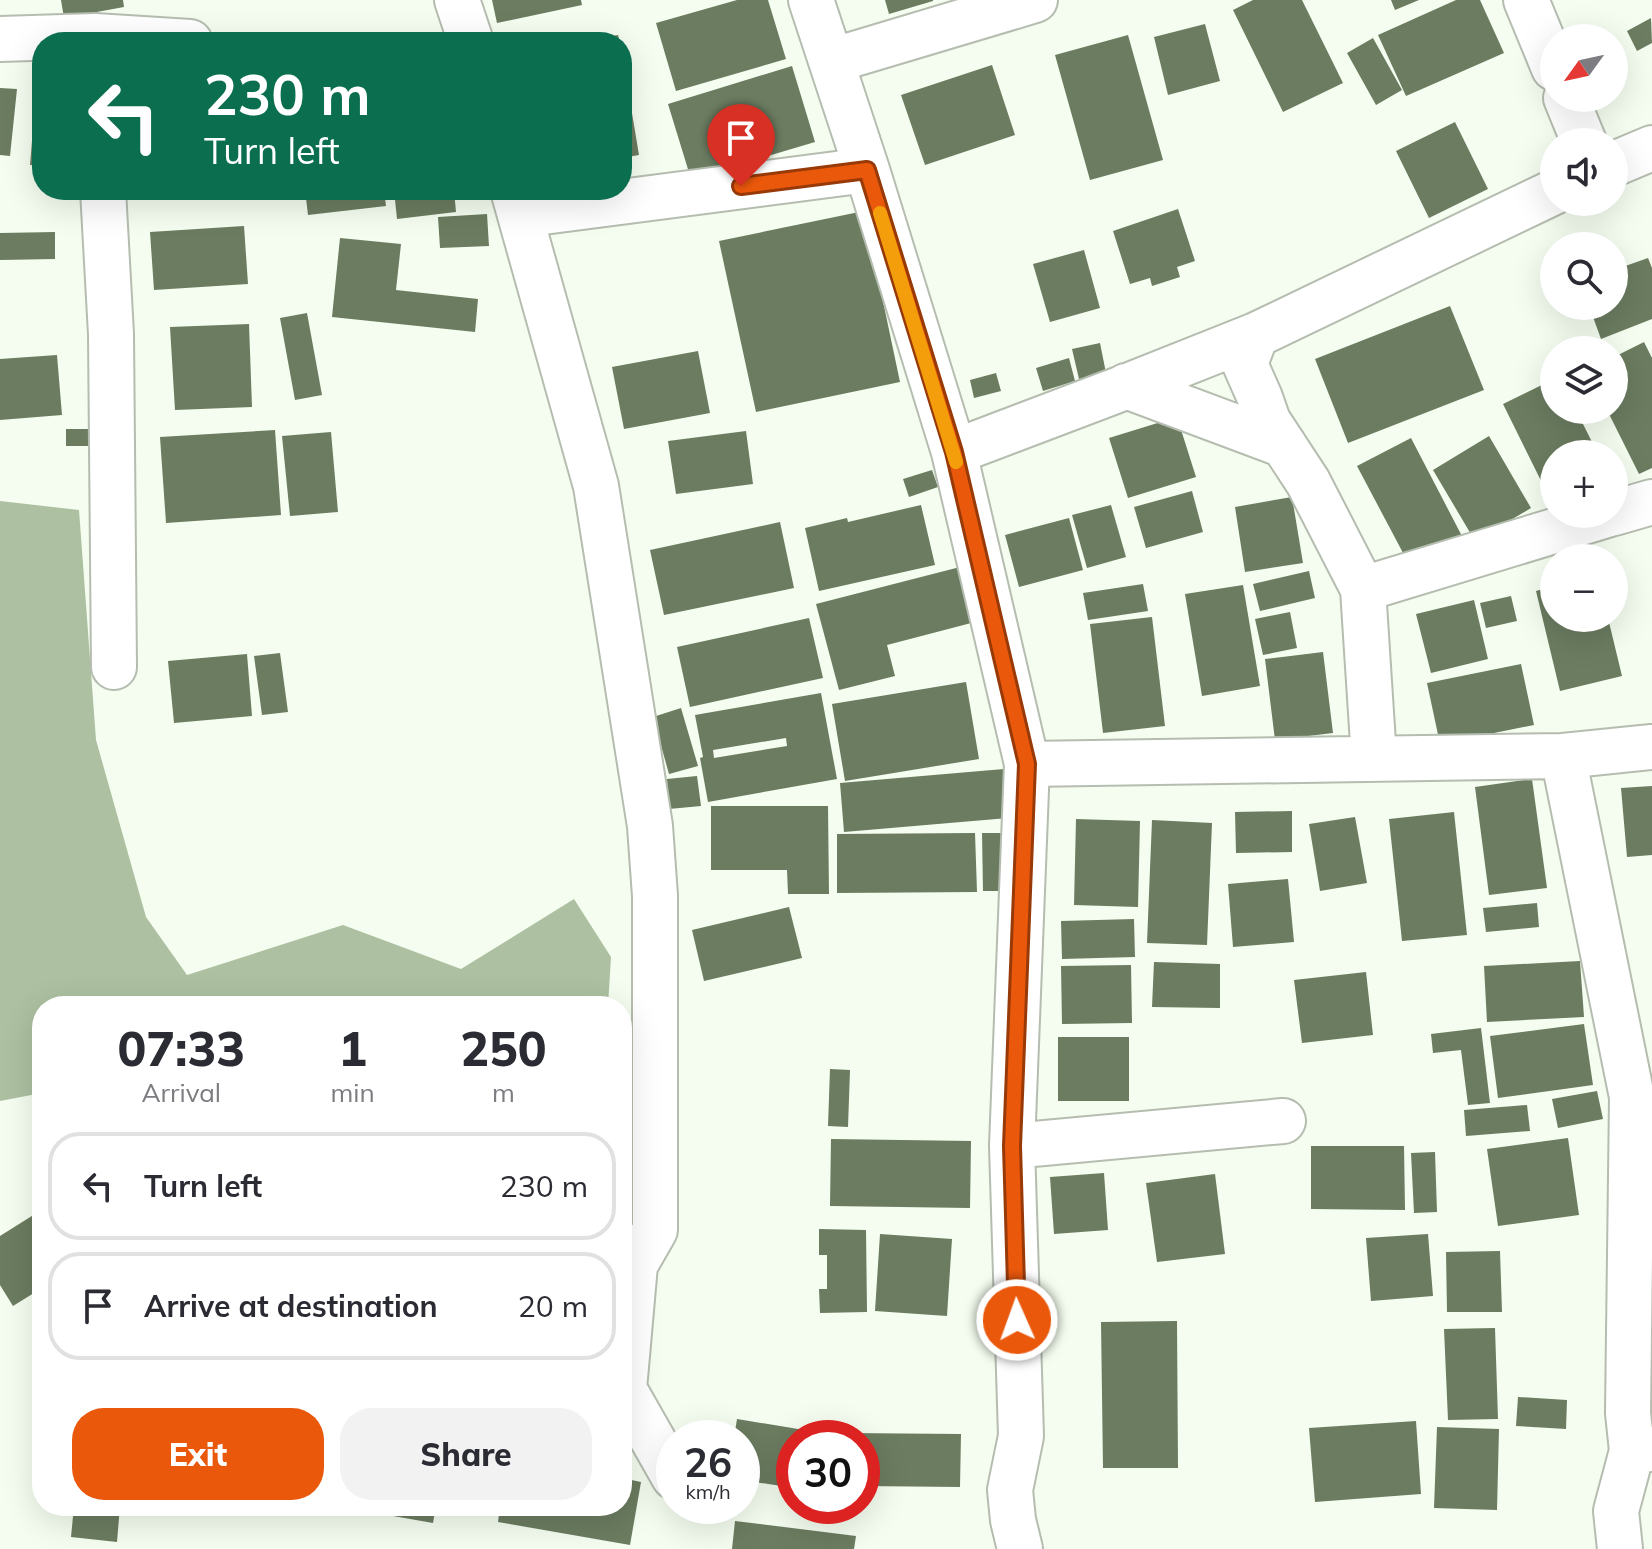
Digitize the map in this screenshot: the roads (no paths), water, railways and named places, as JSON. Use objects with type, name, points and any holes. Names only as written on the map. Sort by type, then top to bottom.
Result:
[{"type":"street","points":[[457,0],[468,32]]},
{"type":"street","points":[[811,0],[954,452],[1027,764],[1012,1146],[1021,1436],[1010,1490],[1020,1549]]},
{"type":"street","points":[[831,61],[1035,0]]},
{"type":"street","points":[[1526,0],[1540,34]]},
{"type":"street","points":[[0,39],[32,39]]},
{"type":"street","points":[[1628,158],[1652,148]]},
{"type":"street","points":[[632,192],[867,170]]},
{"type":"street","points":[[954,452],[1256,335],[1540,199]]},
{"type":"street","points":[[104,200],[111,334],[114,667]]},
{"type":"street","points":[[548,200],[516,203],[596,486],[650,826],[655,896],[655,1230],[635,1265],[632,1299]]},
{"type":"street","points":[[1256,335],[1245,364],[1268,421],[1308,482],[1363,589],[1374,759]]},
{"type":"street","points":[[1126,386],[1284,445]]},
{"type":"street","points":[[1628,509],[1652,502]]},
{"type":"street","points":[[1363,589],[1563,528]]},
{"type":"street","points":[[1027,764],[1563,756],[1652,747]]},
{"type":"street","points":[[1563,756],[1642,1096],[1628,1413],[1642,1450],[1616,1511],[1620,1549]]},
{"type":"street","points":[[1012,1146],[1283,1121]]},
{"type":"street","points":[[632,1403],[656,1445]]}]
